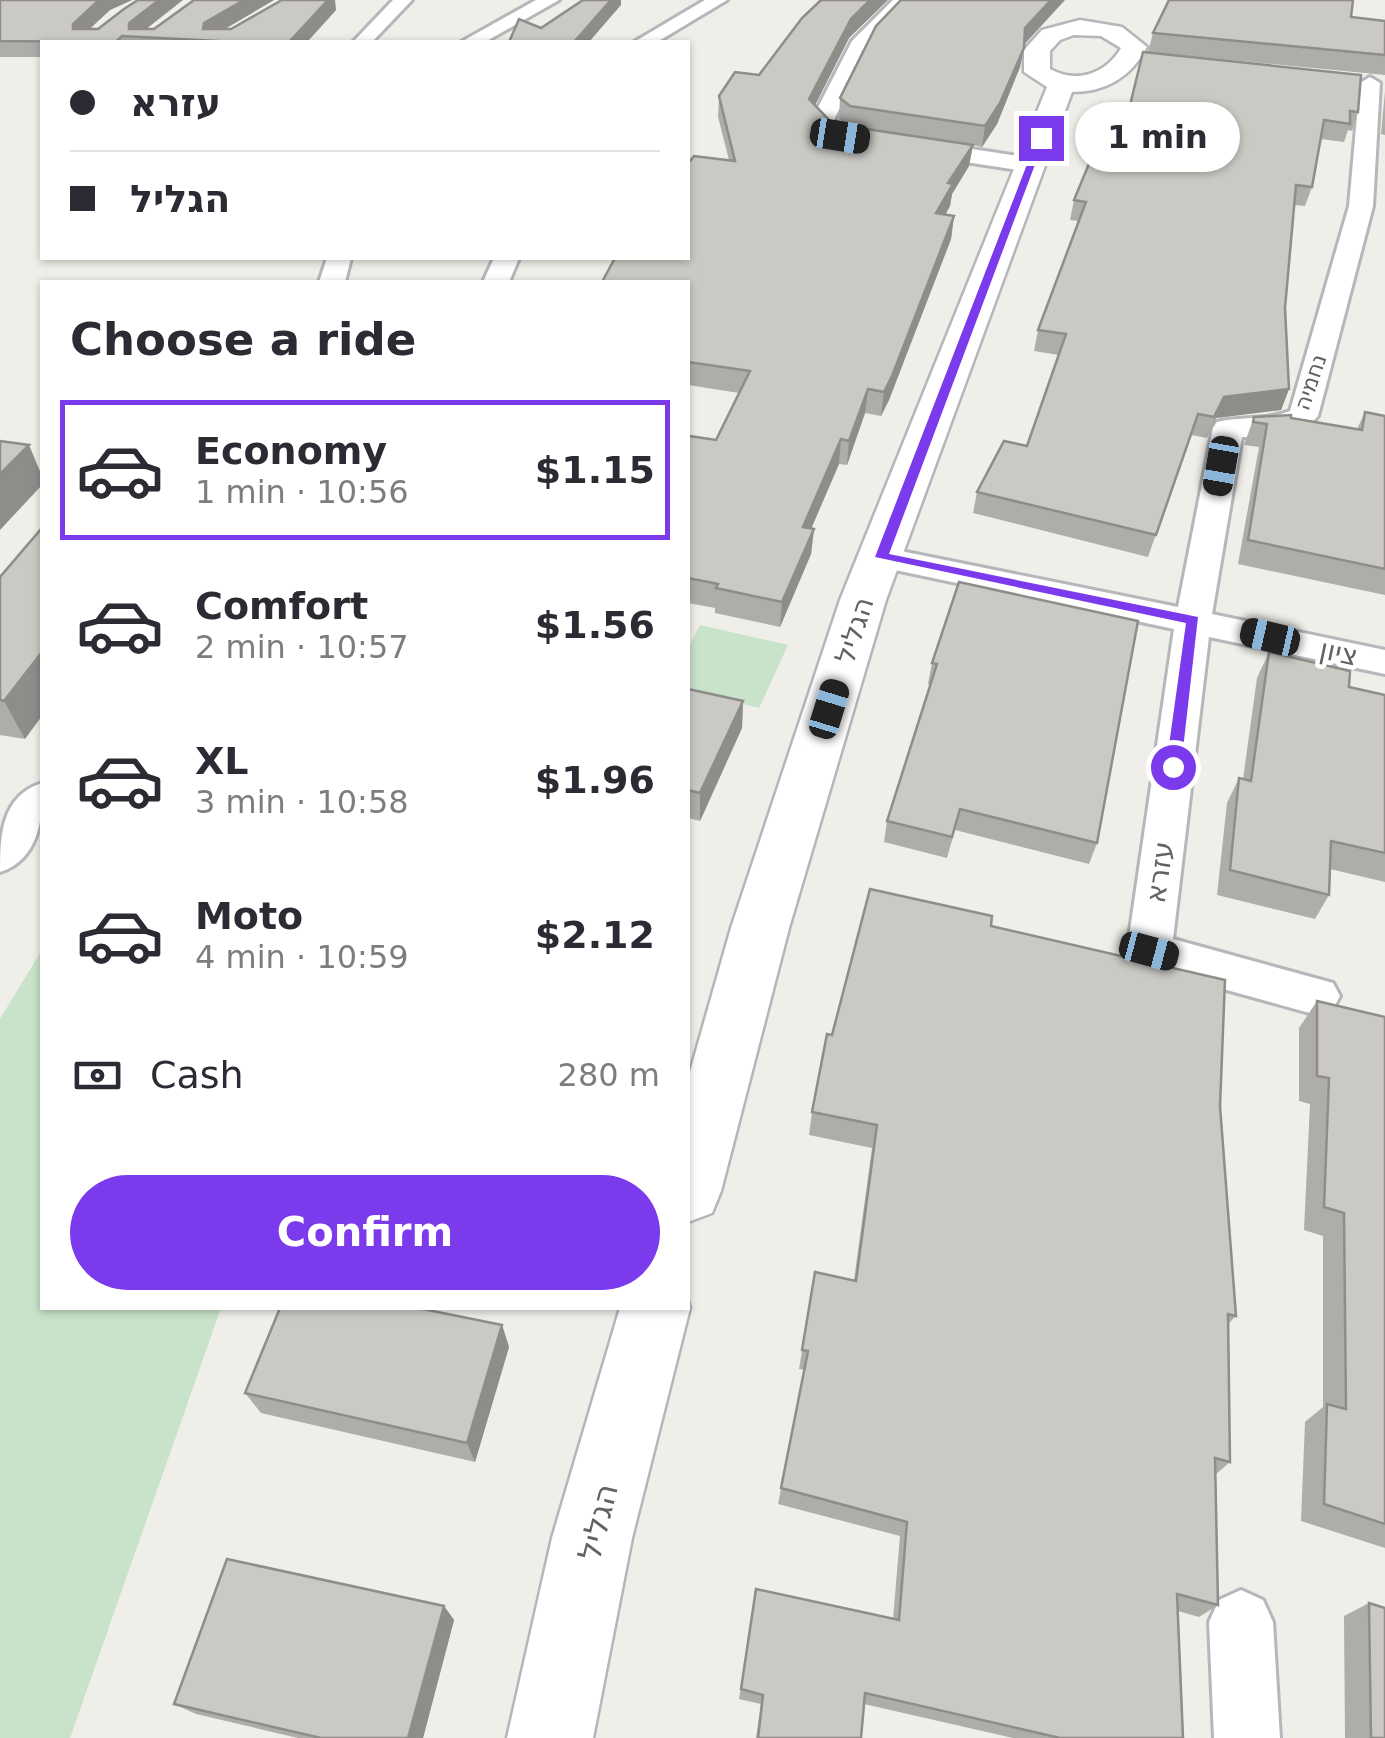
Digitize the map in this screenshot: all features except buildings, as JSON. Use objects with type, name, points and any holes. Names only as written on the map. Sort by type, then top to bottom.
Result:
[{"type":"street","points":[[364,40],[404,0]]},
{"type":"street","points":[[475,40],[550,0]]},
{"type":"street","points":[[648,40],[718,0]]},
{"type":"street","points":[[903,0],[862,41],[822,121],[840,136],[1030,165]]},
{"type":"street","points":[[1106,19],[1126,38],[1140,61],[1099,81],[1062,82],[1037,72],[1036,50],[1062,31],[1106,19]]},
{"type":"street","name":"הגליל","points":[[690,1184],[760,928],[863,600],[1062,82]]},
{"type":"street","name":"נחמיה","points":[[1193,620],[1228,428],[1260,430],[1283,426],[1303,416],[1361,206],[1369,84]]},
{"type":"street","name":"ציון","points":[[881,557],[1385,662]]},
{"type":"street","name":"עזרא","points":[[1193,620],[1149,951],[1317,996]]},
{"type":"street","points":[[0,856],[40,801]]},
{"type":"street","name":"הגליל","points":[[550,1738],[592,1538],[654,1310]]},
{"type":"street","points":[[1242,1622],[1248,1738]]},
{"type":"green space","points":[[700,625],[788,645],[759,708],[690,691],[690,644]]},
{"type":"green space","points":[[40,953],[40,1310],[220,1310],[70,1738],[0,1738],[0,1019]]},
{"type":"route","points":[[1041,138],[881,557],[1193,620],[1173,767]]}]
